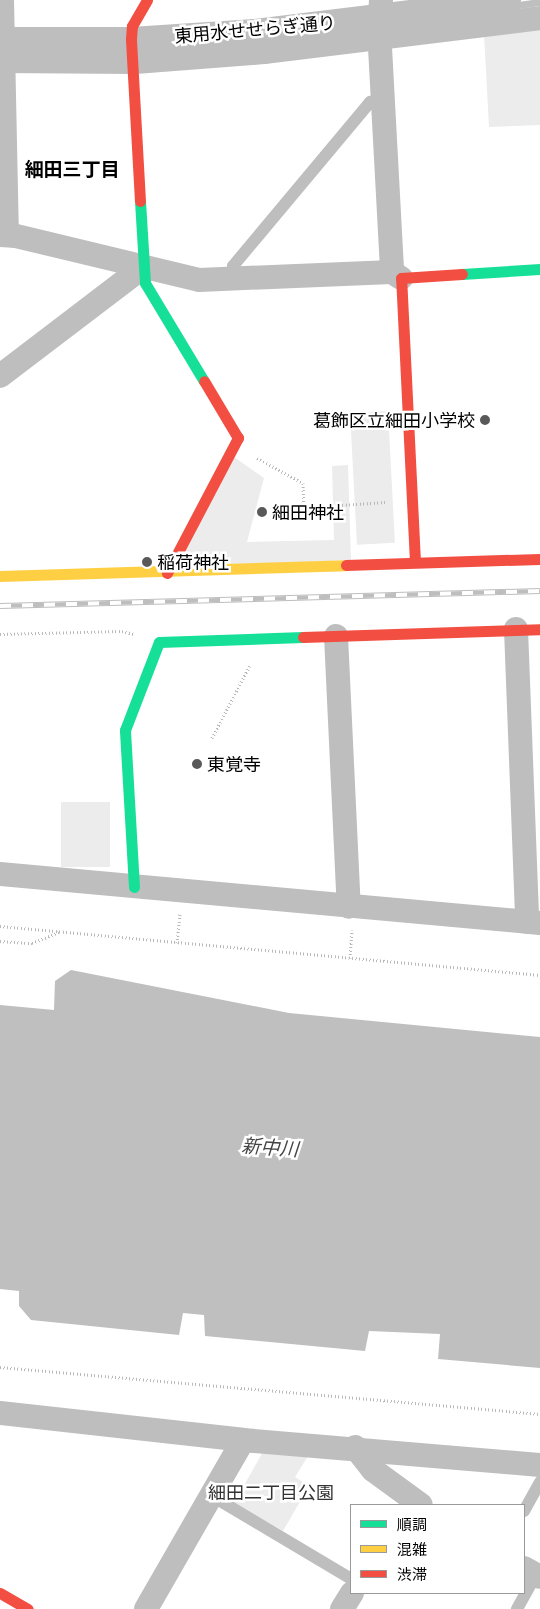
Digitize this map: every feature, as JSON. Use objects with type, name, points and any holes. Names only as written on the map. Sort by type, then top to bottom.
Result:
[{"type":"street","points":[[2,0],[3,235],[199,280],[540,270]]},
{"type":"street","points":[[147,0],[132,26],[144,283],[238,438],[167,573]]},
{"type":"street","points":[[2,50],[133,51],[510,0]]},
{"type":"street","points":[[380,19],[540,18]]},
{"type":"street","points":[[380,19],[415,562]]},
{"type":"street","points":[[0,376],[142,268]]},
{"type":"street","points":[[0,576],[167,573],[415,562],[540,559]]},
{"type":"street","points":[[0,874],[134,888],[351,915],[534,923],[516,629]]},
{"type":"street","points":[[134,888],[125,730],[159,642],[540,629]]},
{"type":"street","points":[[336,636],[351,915]]},
{"type":"street","points":[[0,1413],[243,1440],[355,1447],[540,1465]]},
{"type":"street","points":[[146,1609],[243,1440]]},
{"type":"street","points":[[355,1447],[373,1470],[414,1503]]},
{"type":"street","points":[[0,1593],[28,1609]]},
{"type":"lane","points":[[233,280],[233,266],[370,102],[384,99]]},
{"type":"lane","points":[[525,1508],[540,1482]]},
{"type":"lane","points":[[212,1496],[350,1578]]},
{"type":"lane","points":[[525,1591],[533,1573]]},
{"type":"lane","points":[[517,1609],[524,1594]]},
{"type":"path","points":[[234,446],[303,483],[304,507]]},
{"type":"path","points":[[282,508],[412,501]]},
{"type":"path","points":[[0,634],[122,630],[159,642]]},
{"type":"path","points":[[212,738],[256,653],[256,638]]},
{"type":"path","points":[[177,943],[181,908]]},
{"type":"path","points":[[350,958],[351,915]]},
{"type":"path","points":[[0,926],[540,975]]},
{"type":"path","points":[[0,940],[32,943],[60,931]]},
{"type":"path","points":[[0,1367],[540,1414]]},
{"type":"green space","points":[[540,27],[540,125],[489,127],[484,34]]},
{"type":"green space","points":[[388,411],[395,543],[357,545],[350,413]]},
{"type":"green space","points":[[234,457],[264,478],[247,542],[334,540],[332,466],[348,465],[351,560],[174,568]]},
{"type":"green space","points":[[61,802],[110,802],[110,867],[61,867]]},
{"type":"green space","name":"細田二丁目公園","points":[[264,1450],[310,1453],[295,1477],[309,1486],[283,1531],[234,1503]]},
{"type":"water","name":"新中川","points":[[71,970],[289,1013],[540,1037],[540,1368],[438,1359],[440,1334],[369,1331],[365,1351],[205,1336],[204,1315],[183,1313],[179,1335],[31,1320],[19,1306],[19,1291],[0,1289],[0,1005],[54,1010],[55,981]]},
{"type":"waterway","points":[[511,6],[540,2]]},
{"type":"railway","points":[[0,606],[540,591]]},
{"type":"traffic: fast","points":[[140,201],[145,283],[204,381]]},
{"type":"traffic: fast","points":[[462,274],[540,269]]},
{"type":"traffic: fast","points":[[134,887],[125,730],[159,642],[303,637]]},
{"type":"traffic: slow","points":[[0,576],[346,565]]},
{"type":"traffic: jam","points":[[140,201],[131,39],[132,26],[147,0]]},
{"type":"traffic: jam","points":[[415,562],[401,278],[462,274]]},
{"type":"traffic: jam","points":[[167,573],[238,438],[204,381]]},
{"type":"traffic: jam","points":[[346,565],[540,559]]},
{"type":"traffic: jam","points":[[303,637],[540,629]]},
{"type":"traffic: jam","points":[[0,1593],[28,1609]]},
{"type":"place","name":"葛飾区立細田小学校","points":[[485,420]]},
{"type":"place","name":"細田神社","points":[[262,512]]},
{"type":"place","name":"稲荷神社","points":[[147,562]]},
{"type":"place","name":"東覚寺","points":[[197,764]]},
{"type":"district","name":"細田三丁目","points":[[72,169]]}]
